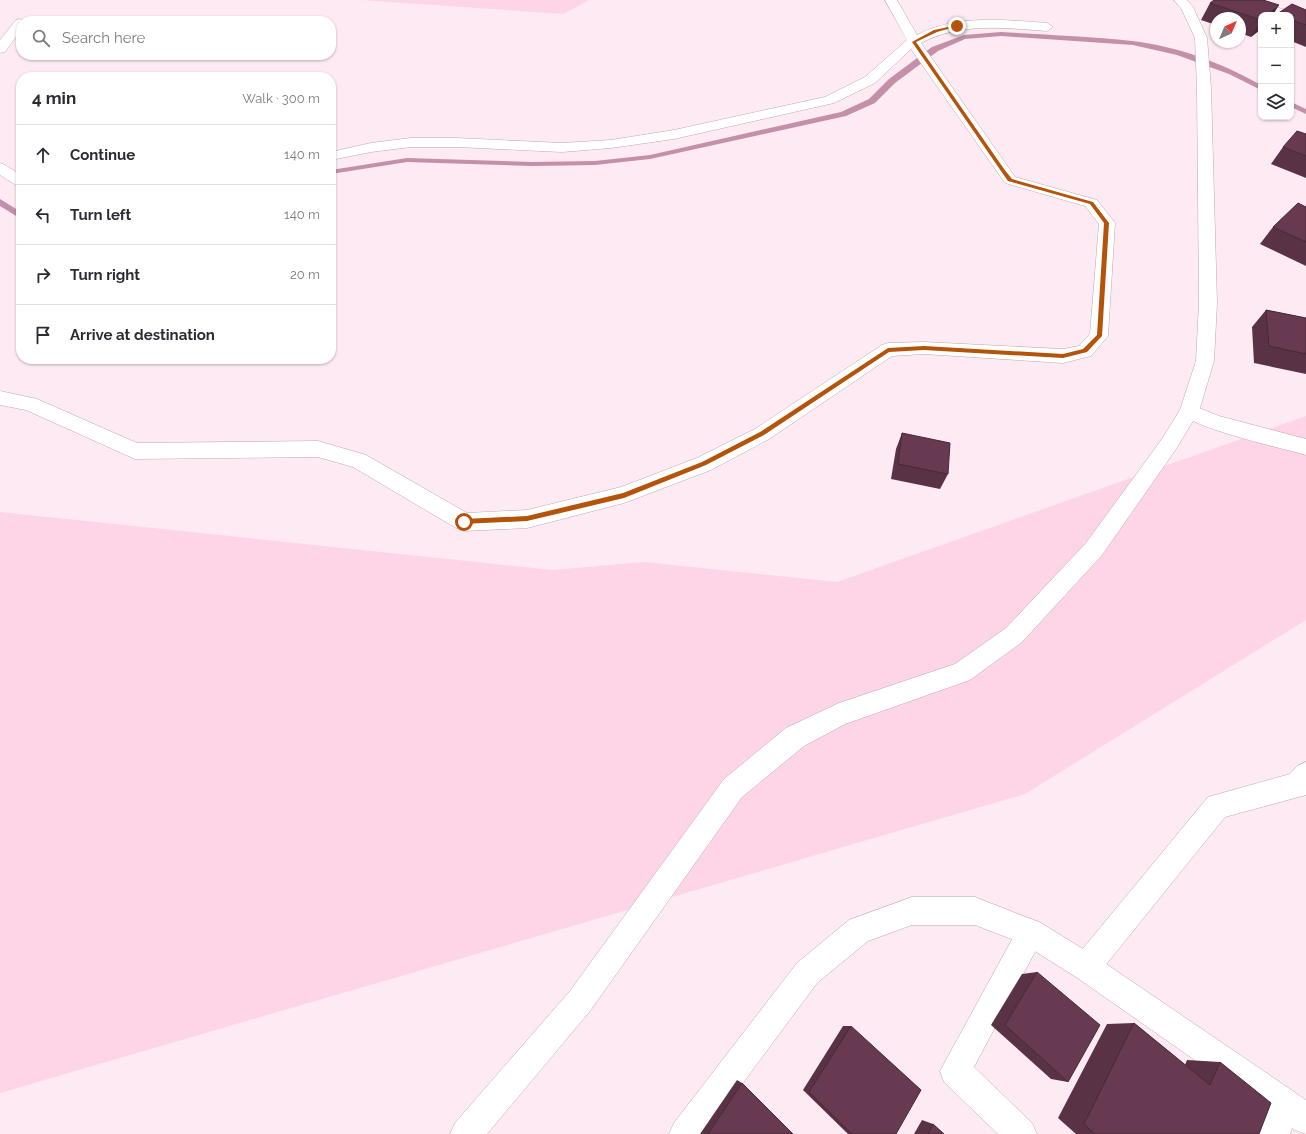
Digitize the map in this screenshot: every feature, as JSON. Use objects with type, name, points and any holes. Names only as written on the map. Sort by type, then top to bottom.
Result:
[{"type":"street","points":[[0,398],[30,404],[135,451],[318,449],[359,461],[464,522],[527,519],[616,497],[704,464],[762,434],[888,350],[924,348],[1063,356],[1085,351],[1099,336],[1107,223],[1091,203],[1010,180],[916,45],[891,0]]},
{"type":"street","points":[[466,1134],[580,1002],[733,788],[795,737],[839,715],[962,672],[1014,635],[1094,549],[1169,444],[1189,411],[1205,361],[1208,303],[1204,96],[1201,38],[1187,7],[1180,0]]},
{"type":"street","points":[[1243,0],[1278,12]]},
{"type":"street","points":[[336,155],[406,143],[439,142],[549,148],[594,146],[654,137],[829,100],[852,92],[935,31],[957,26],[988,23],[1047,27]]},
{"type":"street","points":[[0,49],[16,28]]},
{"type":"street","points":[[0,168],[16,179]]},
{"type":"street","points":[[1189,411],[1214,422],[1306,447]]},
{"type":"street","points":[[1086,967],[1217,806],[1298,785],[1306,775]]},
{"type":"street","points":[[685,1134],[807,973],[859,930],[912,911],[975,911],[1032,933],[1086,967],[1296,1112],[1274,1134]]},
{"type":"street","points":[[1021,1134],[955,1071],[1032,933]]},
{"type":"shaded area","points":[[362,0],[589,0],[563,14]]},
{"type":"shaded area","points":[[1306,416],[1306,620],[1025,794],[0,1093],[0,512],[553,570],[644,562],[837,582]]},
{"type":"building","points":[[1214,0],[1263,0],[1279,5],[1271,12],[1258,12],[1258,19],[1246,15],[1246,12],[1237,12],[1210,3]]},
{"type":"building","points":[[1292,4],[1306,10],[1306,25],[1294,21],[1294,12],[1280,12]]},
{"type":"building","points":[[1297,131],[1306,134],[1306,156],[1283,147]]},
{"type":"building","points":[[1298,203],[1306,207],[1306,242],[1273,227]]},
{"type":"building","points":[[1266,310],[1306,318],[1306,354],[1269,346]]},
{"type":"building","points":[[902,433],[950,443],[948,474],[898,464]]},
{"type":"building","points":[[1037,972],[1100,1025],[1068,1082],[1005,1025]]},
{"type":"building","points":[[1134,1023],[1210,1085],[1220,1062],[1271,1103],[1259,1134],[1095,1134],[1084,1124]]},
{"type":"building","points":[[851,1026],[921,1090],[896,1134],[852,1134],[809,1092]]},
{"type":"building","points":[[742,1083],[793,1134],[708,1134]]},
{"type":"building","points":[[933,1124],[944,1134],[928,1134]]},
{"type":"waterway","points":[[336,171],[407,160],[532,164],[595,163],[650,157],[843,114],[872,101],[892,81],[935,49],[964,37],[1001,34],[1133,43],[1179,53],[1232,72],[1258,86]]},
{"type":"waterway","points":[[1294,106],[1306,112]]},
{"type":"waterway","points":[[0,202],[16,213]]},
{"type":"route","points":[[464,522],[527,519],[624,495],[704,464],[762,434],[888,350],[924,348],[1063,356],[1085,351],[1099,336],[1107,223],[1091,203],[1010,180],[1002,170],[914,42],[935,31],[957,26]]}]
